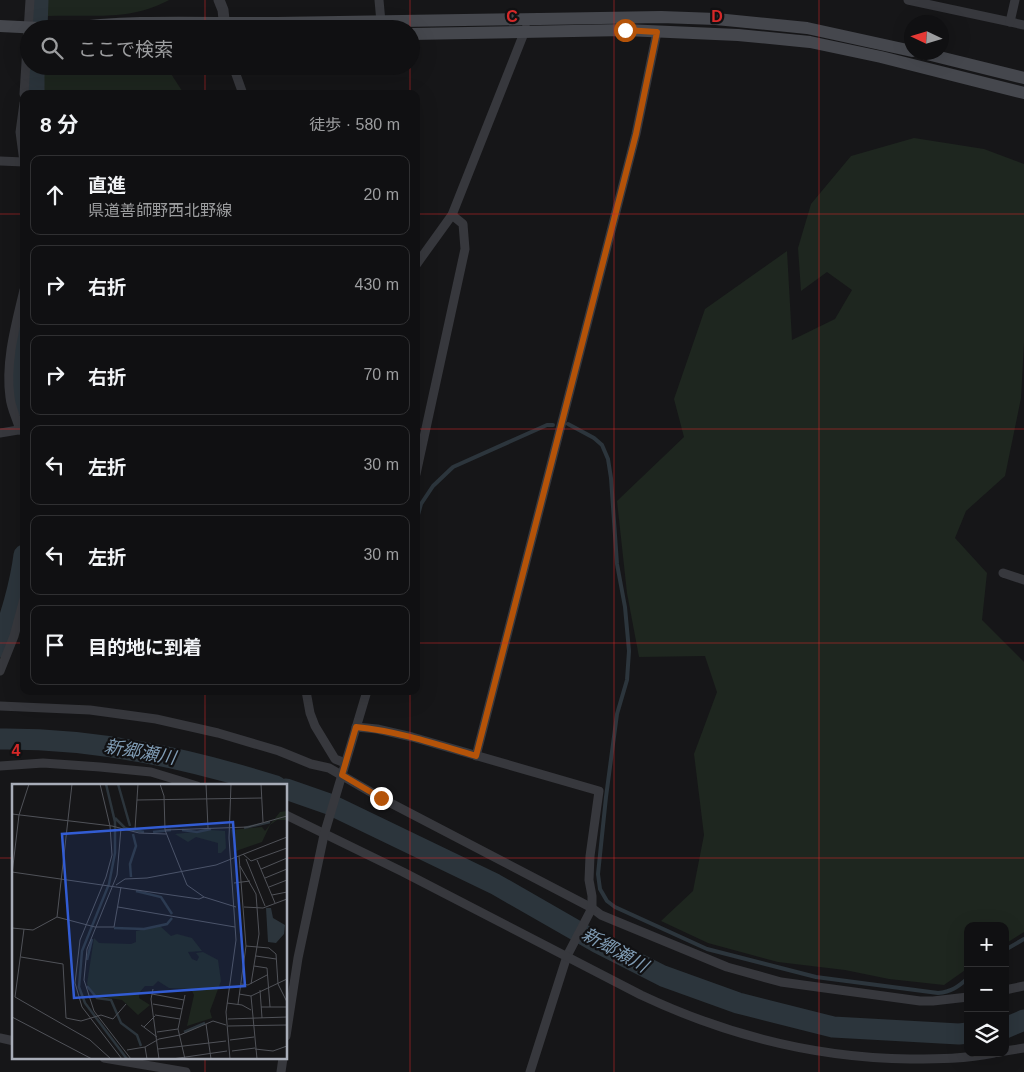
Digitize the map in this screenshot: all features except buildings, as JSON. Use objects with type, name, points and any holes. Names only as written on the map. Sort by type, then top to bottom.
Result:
[{"type":"main road","points":[[420,21],[661,17],[716,19],[807,28],[904,49]]},
{"type":"main road","points":[[0,26],[20,27]]},
{"type":"main road","points":[[420,34],[625,30],[738,35],[810,42],[881,57],[1024,93]]},
{"type":"main road","points":[[949,60],[1024,78]]},
{"type":"street","points":[[29,20],[30,0]]},
{"type":"street","points":[[220,0],[224,20]]},
{"type":"street","points":[[379,0],[381,20]]},
{"type":"street","points":[[908,0],[1024,25]]},
{"type":"street","points":[[1010,22],[1015,0]]},
{"type":"street","points":[[420,259],[452,215],[530,19]]},
{"type":"street","points":[[476,756],[636,134],[657,32]]},
{"type":"street","points":[[24,90],[25,75]]},
{"type":"street","points":[[236,75],[242,90]]},
{"type":"street","points":[[0,161],[20,162]]},
{"type":"street","points":[[420,456],[465,249],[463,224],[452,215]]},
{"type":"street","points":[[20,306],[9,370],[10,398],[20,424]]},
{"type":"street","points":[[0,433],[20,429]]},
{"type":"street","points":[[1003,574],[1024,580]]},
{"type":"street","points":[[0,671],[14,636],[20,614]]},
{"type":"street","points":[[307,695],[315,726],[335,758],[345,763]]},
{"type":"street","points":[[288,1023],[298,958],[324,835],[366,695]]},
{"type":"street","points":[[0,706],[90,710],[156,719],[218,733],[253,743],[311,764],[329,768],[341,777],[592,908],[601,915],[728,967],[781,982],[920,1001],[964,997]]},
{"type":"street","points":[[356,727],[377,729],[412,737],[599,791],[590,856],[589,880],[592,908],[567,956],[530,1072]]},
{"type":"street","points":[[0,766],[43,764],[100,767],[151,772],[190,784]]},
{"type":"street","points":[[288,816],[403,872],[670,1009],[721,1027],[802,1049],[857,1057],[966,1057]]},
{"type":"street","points":[[1009,989],[1024,986]]},
{"type":"street","points":[[1009,1050],[1024,1048]]},
{"type":"street","points":[[116,1060],[186,1072]]},
{"type":"shaded area","points":[[45,0],[169,0],[139,12],[110,16],[48,16]]},
{"type":"shaded area","points":[[41,75],[172,75],[181,90],[40,90]]},
{"type":"shaded area","points":[[914,138],[984,149],[1024,164],[1024,343],[1021,398],[1005,476],[966,511],[955,538],[987,573],[982,620],[1024,662],[1024,932],[1009,941],[1009,922],[964,922],[964,971],[944,985],[889,979],[845,970],[778,962],[708,943],[661,921],[693,891],[704,835],[694,754],[717,692],[705,656],[639,657],[627,593],[617,501],[684,437],[674,399],[705,309],[787,251],[792,340],[835,319],[852,290],[827,272],[801,291],[798,248],[811,204],[851,156]]},
{"type":"waterway","points":[[37,20],[38,0]]},
{"type":"waterway","points":[[34,75],[34,90]]},
{"type":"waterway","points":[[20,371],[20,390]]},
{"type":"waterway","points":[[568,424],[594,438],[602,445],[608,459],[617,564],[625,607],[629,651],[627,680],[617,714],[598,874],[600,889],[607,901],[615,907],[707,949],[816,977],[938,993],[947,992],[964,981]]},
{"type":"waterway","points":[[420,508],[433,486],[453,467],[547,425],[553,425]]},
{"type":"waterway","points":[[0,647],[20,576]]},
{"type":"waterway","name":"新郷瀬川","points":[[0,739],[71,742],[105,746],[174,759],[269,784]]},
{"type":"waterway","name":"新郷瀬川","points":[[288,790],[329,804],[495,884],[598,943],[663,976],[738,1003],[833,1027],[964,1033]]},
{"type":"waterway","points":[[1009,948],[1024,939]]},
{"type":"waterway","name":"新郷瀬川","points":[[1009,1026],[1024,1020]]},
{"type":"route","points":[[381,798],[342,775],[356,727],[377,729],[412,737],[476,756],[636,134],[652,62],[657,32],[625,30]]}]
